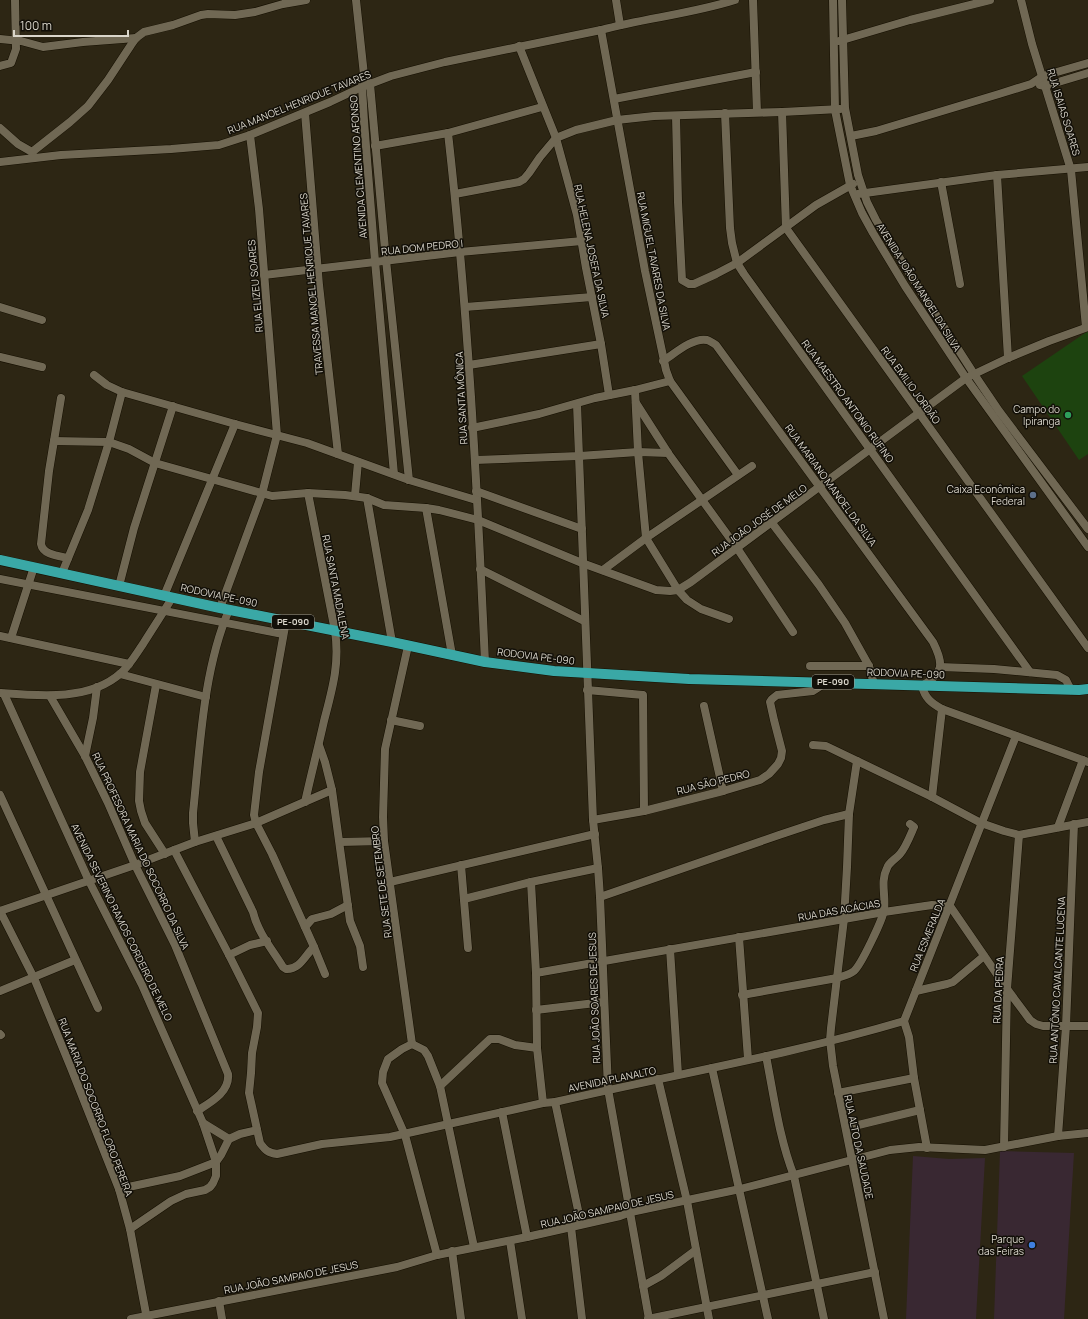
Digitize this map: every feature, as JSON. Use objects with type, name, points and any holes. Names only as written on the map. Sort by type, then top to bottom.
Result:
[{"type":"main road","name":"RODOVIA PE-090","points":[[0,560],[224,609],[485,662],[554,672],[689,679],[827,682],[1082,691]]},
{"type":"street","points":[[0,66],[11,63],[14,56],[16,40],[15,0]]},
{"type":"street","points":[[0,128],[32,155],[88,106],[101,90],[136,38],[149,30],[173,25],[201,15],[235,15],[262,10],[283,2],[306,0]]},
{"type":"street","name":"AVENIDA CLEMENTINO AFONSO","points":[[356,0],[364,75],[376,146],[386,260],[410,480]]},
{"type":"street","points":[[616,0],[620,25]]},
{"type":"street","name":"RUA MANOEL HENRIQUE TAVARES","points":[[0,162],[32,155],[61,155],[219,145],[250,135],[305,113],[366,85],[416,69],[620,25],[710,8],[735,0]]},
{"type":"street","points":[[753,0],[757,112]]},
{"type":"street","name":"AVENIDA JOÃO MANOEL DA SILVA","points":[[833,0],[835,110],[853,195],[876,239],[966,378],[997,413],[1088,529]]},
{"type":"street","name":"AVENIDA JOÃO MANOEL DA SILVA","points":[[842,0],[845,108],[863,193],[880,227],[974,374],[997,413],[1088,547]]},
{"type":"street","points":[[834,42],[910,20],[990,0]]},
{"type":"street","name":"RUA ISAIAS SOARES","points":[[1021,0],[1032,44],[1071,170],[1087,327]]},
{"type":"street","name":"RUA MIGUEL TAVARES DA SILVA","points":[[601,30],[663,361],[670,381],[738,475]]},
{"type":"street","points":[[0,39],[21,40],[43,47],[136,38]]},
{"type":"street","name":"RUA HELENA JOSEFA DA SILVA","points":[[519,46],[542,107],[556,138],[577,215],[602,344],[609,395]]},
{"type":"street","points":[[851,136],[876,131],[1031,84],[1043,76],[1088,63]]},
{"type":"street","points":[[614,99],[756,72]]},
{"type":"street","points":[[1031,84],[1045,86],[1088,73]]},
{"type":"street","name":"AVENIDA CLEMENTINO AFONSO","points":[[366,85],[375,262],[394,474]]},
{"type":"street","points":[[376,146],[448,133],[542,107]]},
{"type":"street","points":[[455,194],[510,184],[524,179],[556,138],[576,130],[617,120],[654,116],[835,110],[845,108]]},
{"type":"street","points":[[782,112],[786,228]]},
{"type":"street","name":"TRAVESSA MANOEL HENRIQUE TAVARES","points":[[305,113],[318,268],[338,454]]},
{"type":"street","name":"RUA MAESTRO ANTONIO RUFINO","points":[[725,114],[730,228],[737,263],[1030,672]]},
{"type":"street","points":[[676,116],[682,280],[691,284],[699,283],[737,263],[816,205],[850,185],[860,182]]},
{"type":"street","name":"RUA SANTA MÔNICA","points":[[448,133],[465,307],[475,460],[485,662]]},
{"type":"street","name":"RUA ELIZEU SOARES","points":[[195,842],[193,813],[206,697],[212,664],[224,623],[224,609],[262,494],[277,436],[259,209],[250,135]]},
{"type":"street","points":[[853,195],[997,175],[1088,168]]},
{"type":"street","points":[[997,175],[1008,358]]},
{"type":"street","points":[[941,182],[960,284]]},
{"type":"street","name":"RUA EMILIO JORDÃO","points":[[786,228],[1088,648]]},
{"type":"street","name":"RUA DOM PEDRO I","points":[[264,274],[460,252],[582,241]]},
{"type":"street","points":[[465,307],[592,297]]},
{"type":"street","points":[[0,307],[42,320]]},
{"type":"street","name":"RUA JOÃO JOSÉ DE MELO","points":[[678,590],[772,523],[966,378],[1008,358],[1087,327]]},
{"type":"street","points":[[382,339],[394,336]]},
{"type":"street","name":"RUA MARIANO MANOEL DA SILVA","points":[[663,361],[691,342],[707,340],[716,345],[933,642],[938,653],[940,667]]},
{"type":"street","points":[[469,365],[602,344]]},
{"type":"street","points":[[0,357],[42,367]]},
{"type":"street","points":[[94,375],[107,385],[122,392],[277,436],[307,443],[410,480],[476,500]]},
{"type":"street","points":[[472,428],[533,415],[670,381]]},
{"type":"street","points":[[635,390],[638,452],[646,538],[678,590],[692,604],[729,619]]},
{"type":"street","points":[[62,573],[88,510],[109,442],[122,392]]},
{"type":"street","points":[[61,398],[44,512],[41,544],[43,551],[68,558]]},
{"type":"street","name":"RUA JOÃO SOARES DE JESUS","points":[[577,404],[587,690],[593,820],[600,897],[608,1089],[631,1212],[648,1319]]},
{"type":"street","points":[[636,404],[668,453],[737,548],[793,632]]},
{"type":"street","points":[[119,586],[134,528],[173,406]]},
{"type":"street","points":[[2,693],[50,696],[76,693],[97,687],[120,674],[129,664],[164,611],[212,479],[235,424]]},
{"type":"street","points":[[54,441],[109,442],[130,449],[155,463],[272,496],[308,493],[355,496],[367,498],[384,505],[426,508],[478,520],[582,563],[646,586],[664,590],[678,590]]},
{"type":"street","points":[[475,460],[638,452],[668,453]]},
{"type":"street","points":[[355,496],[358,462]]},
{"type":"street","points":[[603,570],[646,538],[752,466]]},
{"type":"street","points":[[476,491],[582,529]]},
{"type":"street","name":"RUA SANTA MADALENA","points":[[305,802],[337,662],[337,643],[335,631],[308,493]]},
{"type":"street","points":[[367,498],[392,642]]},
{"type":"street","points":[[426,508],[452,655]]},
{"type":"street","points":[[772,523],[845,623],[869,666],[874,684]]},
{"type":"street","points":[[11,638],[34,567]]},
{"type":"street","points":[[480,569],[584,621]]},
{"type":"street","points":[[0,579],[283,634]]},
{"type":"street","points":[[286,621],[259,772],[254,815],[256,823],[263,834],[314,947],[324,974]]},
{"type":"street","points":[[0,636],[129,664]]},
{"type":"street","name":"RUA SETE DE SETEMBRO","points":[[408,646],[386,744],[384,761],[384,841],[412,1044]]},
{"type":"street","points":[[810,666],[869,666]]},
{"type":"street","points":[[1058,827],[1086,761],[942,709],[927,699],[922,686],[937,675],[940,667],[994,669],[1057,675],[1082,691]]},
{"type":"street","points":[[120,674],[206,697]]},
{"type":"street","name":"RUA SÃO PEDRO","points":[[593,820],[644,811],[760,780],[770,774],[781,758],[782,751],[770,702],[774,696],[813,691],[827,682]]},
{"type":"street","points":[[156,684],[140,772],[139,801],[145,822],[165,854]]},
{"type":"street","points":[[85,756],[93,718],[97,687]]},
{"type":"street","points":[[587,690],[643,695],[644,811]]},
{"type":"street","name":"AVENIDA SEVERINO RAMOS CORDEIRO DE MELO","points":[[2,693],[89,881],[142,985],[198,1111],[216,1162]]},
{"type":"street","name":"RUA PROFESORA MARIA DO SOCORRO DA SILVA","points":[[50,696],[85,756],[108,802],[135,865],[175,945],[228,1074],[228,1079],[223,1090],[217,1097],[198,1111]]},
{"type":"street","points":[[704,706],[723,791]]},
{"type":"street","points":[[932,797],[942,709]]},
{"type":"street","points":[[391,720],[420,726]]},
{"type":"street","name":"RUA ESMERALDA","points":[[904,1021],[1016,736]]},
{"type":"street","points":[[813,745],[826,746],[932,797],[981,823],[1019,835],[1088,822]]},
{"type":"street","points":[[318,746],[325,762],[332,790],[348,905],[353,929],[360,946],[363,967]]},
{"type":"street","name":"RUA ALTO DA SAUDADE","points":[[857,760],[849,814],[848,867],[844,919],[830,1040],[832,1066],[846,1128],[851,1160],[884,1319]]},
{"type":"street","points":[[0,911],[135,865],[195,842],[256,823],[332,790]]},
{"type":"street","points":[[0,795],[98,1008]]},
{"type":"street","points":[[600,897],[779,835],[824,820],[849,814]]},
{"type":"street","points":[[742,995],[837,978],[847,975],[855,970],[864,956],[884,912],[885,900],[883,878],[887,866],[905,847],[914,827],[910,824]]},
{"type":"street","name":"RUA ANTÔNIO CAVALCANTE LUCENA","points":[[1058,1136],[1066,1026],[1074,824]]},
{"type":"street","points":[[390,882],[460,864],[594,834]]},
{"type":"street","name":"RUA DA PEDRA","points":[[1004,1147],[1007,989],[1019,835]]},
{"type":"street","points":[[216,836],[253,912],[260,932],[283,967],[286,969],[295,968],[307,952],[314,947]]},
{"type":"street","points":[[340,842],[384,841]]},
{"type":"street","points":[[119,1189],[180,1176],[216,1162],[221,1156],[229,1139],[240,1134],[257,1130],[249,1093],[252,1053],[258,1013],[174,850]]},
{"type":"street","points":[[460,864],[468,948]]},
{"type":"street","points":[[464,899],[531,882],[598,868]]},
{"type":"street","points":[[531,882],[536,973],[537,1048],[543,1103]]},
{"type":"street","points":[[305,927],[312,919],[335,912],[348,905]]},
{"type":"street","name":"RUA DAS ACÁCIAS","points":[[536,973],[884,912],[932,905],[950,906]]},
{"type":"street","points":[[950,906],[1030,1020],[1043,1026],[1088,1026]]},
{"type":"street","name":"RUA MARIA DO SOCORRO FLORO PEREIRA","points":[[0,911],[34,978],[72,1068],[119,1189],[130,1229],[147,1318]]},
{"type":"street","points":[[739,937],[742,995],[748,1059]]},
{"type":"street","points":[[229,955],[250,945],[267,941]]},
{"type":"street","points":[[670,949],[678,1074]]},
{"type":"street","points":[[916,990],[953,982],[984,956]]},
{"type":"street","points":[[0,991],[75,960]]},
{"type":"street","points":[[536,1010],[604,1002]]},
{"type":"street","points":[[904,1021],[909,1037],[914,1078],[927,1148]]},
{"type":"street","name":"AVENIDA PLANALTO","points":[[257,1130],[260,1143],[265,1150],[270,1153],[277,1154],[322,1144],[375,1139],[405,1134],[766,1056],[904,1021]]},
{"type":"street","points":[[440,1086],[490,1039],[499,1039],[515,1045],[537,1048]]},
{"type":"street","points":[[437,1255],[405,1134],[382,1084],[382,1072],[388,1059],[396,1052],[412,1044],[424,1050],[428,1056],[440,1086],[474,1247]]},
{"type":"street","points":[[766,1056],[782,1136],[794,1176],[824,1319]]},
{"type":"street","points":[[712,1068],[768,1319]]},
{"type":"street","points":[[838,1093],[914,1078]]},
{"type":"street","points":[[658,1079],[687,1201],[709,1319]]},
{"type":"street","points":[[555,1102],[581,1224]]},
{"type":"street","points":[[846,1128],[920,1110]]},
{"type":"street","points":[[502,1112],[527,1237]]},
{"type":"street","points":[[203,1123],[229,1139]]},
{"type":"street","name":"RUA JOÃO SAMPAIO DE JESUS","points":[[131,1319],[147,1318],[219,1301],[397,1267],[437,1255],[510,1241],[620,1216],[631,1212],[740,1189],[890,1150],[927,1148],[985,1150],[1058,1136],[1088,1133]]},
{"type":"street","points":[[130,1229],[171,1201],[186,1194],[210,1187],[216,1176],[216,1162]]},
{"type":"street","points":[[571,1227],[582,1319]]},
{"type":"street","points":[[510,1241],[522,1319]]},
{"type":"street","points":[[643,1286],[661,1276],[696,1250]]},
{"type":"street","points":[[452,1252],[461,1319]]},
{"type":"street","points":[[648,1319],[875,1272]]},
{"type":"street","points":[[219,1301],[222,1319]]},
{"type":"shaded area","name":"Parque das Feiras","points":[[1000,1151],[1074,1153],[1064,1319],[994,1319]]},
{"type":"shaded area","name":"Parque das Feiras","points":[[913,1156],[949,1159],[985,1158],[976,1319],[906,1319]]},
{"type":"green space","name":"Campo do Ipiranga","points":[[1088,331],[1088,454],[1079,460],[1022,376]]},
{"type":"place","name":"Campo do Ipiranga","points":[[1068,415]]},
{"type":"place","name":"Caixa Econômica Federal","points":[[1033,495]]},
{"type":"place","name":"Parque das Feiras","points":[[1032,1245]]}]
